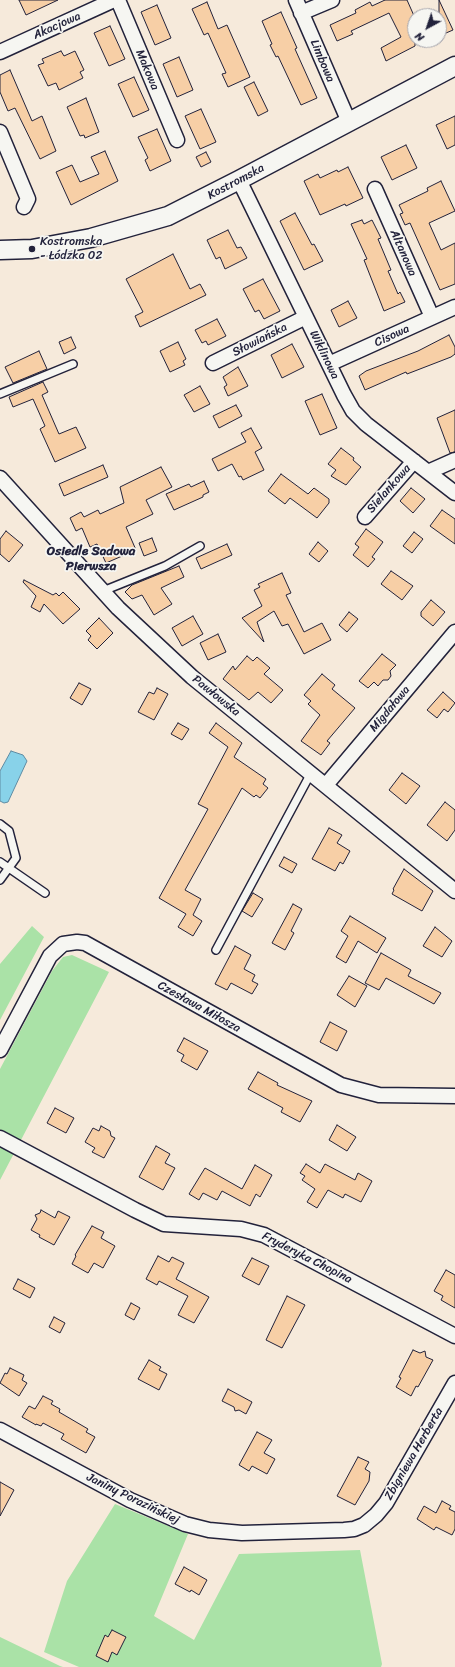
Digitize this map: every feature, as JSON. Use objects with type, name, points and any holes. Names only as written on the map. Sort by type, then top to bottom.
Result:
[{"type":"street","name":"Akacjowa","points":[[0,52],[114,0]]},
{"type":"street","name":"Makowa","points":[[118,0],[177,140]]},
{"type":"street","name":"Limbowa","points":[[296,0],[349,122]]},
{"type":"street","points":[[302,13],[332,0]]},
{"type":"street","name":"Kostromska","points":[[0,250],[50,246],[91,238],[168,216],[455,66]]},
{"type":"street","points":[[0,132],[28,199],[24,207]]},
{"type":"street","name":"Wiklinowa","points":[[239,180],[353,411],[366,424],[455,493]]},
{"type":"street","name":"Altanowa","points":[[375,189],[432,317]]},
{"type":"street","name":"Cisowa","points":[[329,364],[455,307]]},
{"type":"street","name":"Słowiańska","points":[[214,363],[306,317]]},
{"type":"street","points":[[428,472],[455,460]]},
{"type":"street","name":"Sielankowa","points":[[365,517],[414,461]]},
{"type":"street","name":"Pawłowska","points":[[0,478],[118,608],[192,677],[455,891]]},
{"type":"street","name":"Migdałowa","points":[[326,785],[455,632]]},
{"type":"street","name":"Czesława Miłosza","points":[[0,1050],[50,956],[63,944],[77,942],[85,943],[341,1085],[379,1095],[455,1096]]},
{"type":"street","name":"Fryderyka Chopina","points":[[0,1138],[164,1224],[241,1229],[264,1235],[455,1336]]},
{"type":"street","name":"Zbigniewa Herberta","points":[[369,1521],[382,1509],[396,1489],[455,1383]]},
{"type":"street","name":"Janiny Porazińskiej","points":[[0,1430],[130,1500],[185,1524],[209,1530],[242,1533],[344,1530],[354,1529],[369,1521]]},
{"type":"lane","points":[[0,394],[73,364]]},
{"type":"lane","points":[[103,591],[165,566],[200,546]]},
{"type":"lane","points":[[216,950],[311,773]]},
{"type":"lane","points":[[0,824],[9,830],[16,858],[0,880]]},
{"type":"lane","points":[[0,862],[45,893]]},
{"type":"green space","points":[[32,926],[44,937],[0,1020],[0,964]]},
{"type":"green space","points":[[72,955],[109,972],[0,1180],[0,1069],[52,971],[63,957]]},
{"type":"green space","points":[[115,1504],[188,1534],[154,1616],[194,1640],[239,1554],[360,1550],[382,1664],[381,1667],[79,1667],[44,1652],[67,1581]]},
{"type":"green space","points":[[0,1637],[60,1666],[63,1667],[0,1667]]},
{"type":"water","points":[[11,751],[23,755],[27,761],[8,802],[4,803],[0,801],[0,771]]},
{"type":"building","points":[[19,0],[58,0],[26,15]]},
{"type":"building","points":[[385,0],[407,0],[411,8],[407,8],[407,48],[411,48],[386,61],[381,48],[401,37],[389,13],[351,31],[353,34],[337,41],[330,25],[356,13],[355,10],[370,2],[372,6]]},
{"type":"building","points":[[439,0],[443,8],[439,8]]},
{"type":"building","points":[[207,2],[218,29],[227,25],[250,77],[228,87],[222,74],[226,73],[208,33],[204,35],[192,9]]},
{"type":"building","points":[[157,5],[171,38],[155,45],[141,12]]},
{"type":"building","points":[[281,12],[297,48],[295,49],[317,98],[301,105],[278,56],[276,57],[270,45],[272,44],[262,21]]},
{"type":"building","points":[[447,17],[453,30],[447,33]]},
{"type":"building","points":[[110,26],[125,59],[109,66],[94,33]]},
{"type":"building","points":[[61,51],[64,56],[75,51],[84,70],[80,72],[83,78],[59,90],[56,83],[48,86],[38,65],[44,63],[42,59]]},
{"type":"building","points":[[179,57],[193,90],[177,97],[163,64]]},
{"type":"building","points":[[10,70],[32,121],[42,116],[56,151],[40,159],[15,108],[8,111],[0,92],[0,75]]},
{"type":"building","points":[[134,77],[149,110],[133,117],[118,84]]},
{"type":"building","points":[[254,82],[268,111],[258,116],[244,87]]},
{"type":"building","points":[[86,98],[99,132],[85,138],[84,135],[80,136],[67,107]]},
{"type":"building","points":[[201,109],[216,142],[200,149],[185,116]]},
{"type":"building","points":[[455,116],[455,145],[447,149],[436,125]]},
{"type":"building","points":[[157,129],[171,161],[150,171],[145,160],[148,158],[138,137]]},
{"type":"building","points":[[406,145],[417,168],[392,180],[381,157]]},
{"type":"building","points":[[105,151],[118,181],[71,205],[56,172],[72,165],[80,182],[99,174],[91,157]]},
{"type":"building","points":[[206,152],[211,162],[201,167],[196,157]]},
{"type":"building","points":[[348,167],[363,198],[320,215],[304,181],[318,174],[320,178],[337,170],[338,172]]},
{"type":"building","points":[[441,181],[455,211],[429,223],[441,250],[455,243],[455,284],[440,290],[410,223],[405,225],[400,214],[403,213],[399,205],[428,191],[427,188]]},
{"type":"building","points":[[295,213],[312,245],[314,244],[323,261],[304,270],[280,221]]},
{"type":"building","points":[[362,220],[364,224],[372,220],[381,238],[378,239],[391,270],[388,271],[398,294],[400,292],[405,302],[384,311],[364,260],[367,259],[351,224]]},
{"type":"building","points":[[228,230],[237,248],[241,247],[247,258],[225,269],[220,257],[216,259],[207,240]]},
{"type":"building","points":[[173,254],[190,289],[200,284],[206,295],[140,327],[135,316],[143,312],[126,279]]},
{"type":"building","points":[[263,279],[280,311],[264,319],[259,310],[255,312],[243,289]]},
{"type":"building","points":[[348,301],[357,318],[339,327],[331,310]]},
{"type":"building","points":[[217,319],[226,336],[208,345],[206,341],[202,343],[195,330]]},
{"type":"building","points":[[449,335],[455,347],[455,354],[451,357],[407,374],[406,372],[365,390],[359,376],[366,371],[418,351]]},
{"type":"building","points":[[71,337],[76,348],[64,354],[59,342]]},
{"type":"building","points":[[178,342],[186,359],[183,361],[185,365],[170,372],[160,351]]},
{"type":"building","points":[[292,344],[304,367],[282,378],[271,355]]},
{"type":"building","points":[[39,351],[47,369],[13,383],[5,367]]},
{"type":"building","points":[[238,367],[248,386],[228,396],[224,387],[227,385],[223,377]]},
{"type":"building","points":[[43,382],[48,392],[42,395],[59,434],[76,427],[86,448],[55,462],[40,429],[45,426],[33,399],[13,407],[9,397]]},
{"type":"building","points":[[200,386],[210,404],[194,412],[184,395]]},
{"type":"building","points":[[322,394],[337,428],[320,435],[305,401]]},
{"type":"building","points":[[236,405],[242,416],[219,428],[213,416]]},
{"type":"building","points":[[455,410],[455,452],[450,453],[437,418]]},
{"type":"building","points":[[251,428],[262,448],[255,452],[264,470],[243,480],[241,476],[239,477],[232,464],[218,471],[212,459],[246,442],[241,433]]},
{"type":"building","points":[[341,448],[354,458],[353,460],[361,467],[346,485],[331,476],[336,470],[328,464]]},
{"type":"building","points":[[103,465],[108,477],[64,496],[59,484]]},
{"type":"building","points":[[161,467],[172,487],[146,500],[153,514],[126,527],[136,550],[106,563],[97,544],[90,547],[82,528],[76,531],[70,518],[81,512],[84,517],[98,510],[100,514],[124,503],[120,487]]},
{"type":"building","points":[[281,474],[308,494],[314,488],[329,499],[329,503],[317,518],[290,498],[285,504],[268,491]]},
{"type":"building","points":[[204,481],[209,492],[203,495],[203,497],[174,510],[166,494],[189,484],[191,487]]},
{"type":"building","points":[[411,488],[425,499],[413,513],[400,501]]},
{"type":"building","points":[[442,510],[455,519],[455,544],[430,526]]},
{"type":"building","points":[[366,529],[383,542],[372,557],[375,559],[368,567],[353,555],[359,547],[355,544]]},
{"type":"building","points":[[6,531],[23,545],[9,562],[0,554],[0,539]]},
{"type":"building","points":[[414,532],[423,539],[412,553],[403,546]]},
{"type":"building","points":[[152,538],[157,551],[144,556],[139,543]]},
{"type":"building","points":[[318,542],[328,551],[319,562],[309,554]]},
{"type":"building","points":[[227,544],[232,555],[201,569],[196,558]]},
{"type":"building","points":[[179,566],[184,577],[161,588],[172,604],[154,615],[142,595],[132,599],[125,592],[132,585]]},
{"type":"building","points":[[391,571],[413,586],[402,600],[381,584]]},
{"type":"building","points":[[282,573],[291,593],[286,595],[304,632],[322,623],[331,640],[304,654],[288,624],[282,626],[274,611],[257,622],[264,642],[242,618],[262,606],[254,590],[260,587],[258,584]]},
{"type":"building","points":[[24,580],[53,595],[56,593],[59,596],[63,592],[80,609],[63,624],[44,604],[40,612],[31,607],[36,596],[23,582]]},
{"type":"building","points":[[431,600],[445,612],[433,626],[421,616],[421,612]]},
{"type":"building","points":[[349,612],[358,619],[347,632],[339,625]]},
{"type":"building","points":[[193,616],[203,634],[182,646],[172,628]]},
{"type":"building","points":[[99,618],[113,633],[97,649],[88,640],[91,636],[86,631]]},
{"type":"building","points":[[218,634],[226,652],[208,660],[200,643]]},
{"type":"building","points":[[382,654],[396,665],[390,671],[391,676],[388,680],[383,680],[378,686],[374,682],[368,688],[359,681]]},
{"type":"building","points":[[247,656],[253,661],[257,657],[270,668],[264,674],[283,690],[271,703],[258,692],[249,700],[223,679],[233,666],[235,670]]},
{"type":"building","points":[[322,674],[335,685],[332,689],[355,708],[327,741],[330,743],[321,755],[301,741],[320,715],[308,704],[311,701],[304,695]]},
{"type":"building","points":[[79,683],[91,689],[82,705],[70,698]]},
{"type":"building","points":[[157,688],[168,694],[154,720],[138,712],[149,692],[154,694]]},
{"type":"building","points":[[443,692],[455,703],[448,712],[444,709],[437,718],[427,710]]},
{"type":"building","points":[[178,723],[189,729],[182,740],[171,734]]},
{"type":"building","points":[[216,723],[242,743],[234,757],[266,779],[263,784],[268,788],[260,798],[256,795],[254,797],[242,788],[185,890],[201,899],[193,915],[202,921],[193,936],[178,927],[186,914],[159,898],[208,809],[198,804],[228,747],[209,733]]},
{"type":"building","points":[[402,773],[420,786],[406,804],[389,790]]},
{"type":"building","points":[[445,802],[455,810],[455,830],[447,841],[427,825]]},
{"type":"building","points":[[329,828],[342,835],[337,843],[350,851],[343,864],[340,862],[335,871],[312,859]]},
{"type":"building","points":[[284,857],[297,864],[292,873],[279,866]]},
{"type":"building","points":[[404,869],[433,891],[422,911],[392,894],[393,889]]},
{"type":"building","points":[[253,893],[263,899],[252,917],[242,911]]},
{"type":"building","points":[[293,904],[302,909],[291,931],[294,933],[285,950],[272,943]]},
{"type":"building","points":[[350,916],[386,938],[377,953],[358,941],[346,963],[336,957],[348,936],[341,931]]},
{"type":"building","points":[[435,927],[452,941],[442,957],[423,946]]},
{"type":"building","points":[[235,946],[251,955],[244,969],[255,975],[252,981],[258,984],[252,994],[231,983],[227,990],[215,984]]},
{"type":"building","points":[[381,953],[411,970],[408,976],[441,993],[434,1004],[386,978],[379,990],[365,983]]},
{"type":"building","points":[[349,976],[367,986],[355,1007],[337,995]]},
{"type":"building","points":[[330,1022],[347,1031],[337,1051],[320,1042]]},
{"type":"building","points":[[184,1038],[208,1051],[197,1070],[181,1061],[184,1055],[177,1051]]},
{"type":"building","points":[[258,1072],[278,1083],[277,1085],[312,1101],[300,1122],[281,1112],[283,1108],[248,1089]]},
{"type":"building","points":[[55,1108],[74,1118],[66,1133],[47,1123]]},
{"type":"building","points":[[337,1125],[356,1137],[347,1151],[329,1140]]},
{"type":"building","points":[[101,1126],[110,1131],[111,1136],[115,1138],[104,1158],[92,1152],[95,1148],[85,1142],[93,1128],[99,1131]]},
{"type":"building","points":[[156,1146],[170,1154],[165,1163],[175,1168],[163,1190],[139,1177]]},
{"type":"building","points":[[306,1164],[320,1173],[325,1164],[355,1180],[358,1173],[372,1181],[361,1202],[345,1194],[343,1198],[328,1190],[317,1208],[307,1202],[315,1189],[302,1180],[305,1176],[300,1173]]},
{"type":"building","points":[[255,1165],[272,1175],[260,1197],[256,1194],[250,1206],[222,1191],[217,1200],[203,1193],[199,1200],[189,1194],[205,1168],[242,1189]]},
{"type":"building","points":[[41,1210],[55,1218],[58,1211],[70,1217],[54,1245],[39,1237],[40,1235],[31,1230],[37,1219],[35,1215],[40,1213]]},
{"type":"building","points":[[92,1226],[104,1232],[101,1238],[115,1246],[103,1268],[94,1263],[88,1273],[72,1264],[76,1256],[75,1255]]},
{"type":"building","points":[[158,1256],[169,1262],[172,1257],[184,1263],[176,1279],[209,1297],[194,1323],[178,1315],[188,1296],[159,1281],[157,1285],[146,1279]]},
{"type":"building","points":[[252,1258],[269,1266],[259,1285],[242,1276]]},
{"type":"building","points":[[446,1270],[455,1275],[455,1308],[441,1300],[443,1296],[434,1291]]},
{"type":"building","points":[[18,1279],[35,1288],[30,1298],[13,1289]]},
{"type":"building","points":[[287,1296],[305,1305],[282,1348],[266,1340]]},
{"type":"building","points":[[131,1303],[140,1308],[134,1320],[125,1315]]},
{"type":"building","points":[[54,1317],[65,1323],[60,1333],[49,1327]]},
{"type":"building","points":[[413,1350],[420,1353],[425,1351],[426,1357],[433,1360],[418,1387],[416,1386],[411,1396],[396,1387],[401,1378],[399,1377]]},
{"type":"building","points":[[149,1360],[161,1367],[159,1370],[167,1374],[159,1390],[138,1379]]},
{"type":"building","points":[[10,1368],[24,1375],[22,1380],[27,1383],[19,1396],[0,1383],[5,1373],[7,1374]]},
{"type":"building","points":[[228,1389],[252,1402],[246,1414],[239,1410],[235,1411],[234,1407],[222,1401]]},
{"type":"building","points":[[43,1396],[53,1401],[51,1404],[60,1409],[59,1412],[88,1429],[86,1432],[95,1437],[86,1453],[61,1439],[64,1434],[43,1423],[41,1426],[36,1425],[22,1417],[29,1406],[35,1409]]},
{"type":"building","points":[[257,1432],[272,1440],[264,1453],[275,1459],[267,1474],[252,1466],[249,1471],[239,1465]]},
{"type":"building","points":[[358,1457],[369,1462],[365,1469],[370,1472],[369,1481],[355,1505],[337,1496]]},
{"type":"building","points":[[0,1482],[14,1490],[0,1516]]},
{"type":"building","points":[[442,1501],[451,1506],[449,1509],[455,1512],[455,1529],[452,1535],[436,1527],[434,1530],[417,1519],[424,1506],[436,1513]]},
{"type":"building","points":[[184,1567],[207,1580],[199,1595],[191,1590],[190,1592],[175,1584]]},
{"type":"building","points":[[112,1630],[126,1637],[117,1655],[112,1652],[108,1662],[96,1656],[105,1635],[108,1637]]},
{"type":"place","name":"Kostromska - Łódzka 02","points":[[32,249]]},
{"type":"district","name":"Osiedle Sadowa Pierwsza","points":[[91,560]]}]
